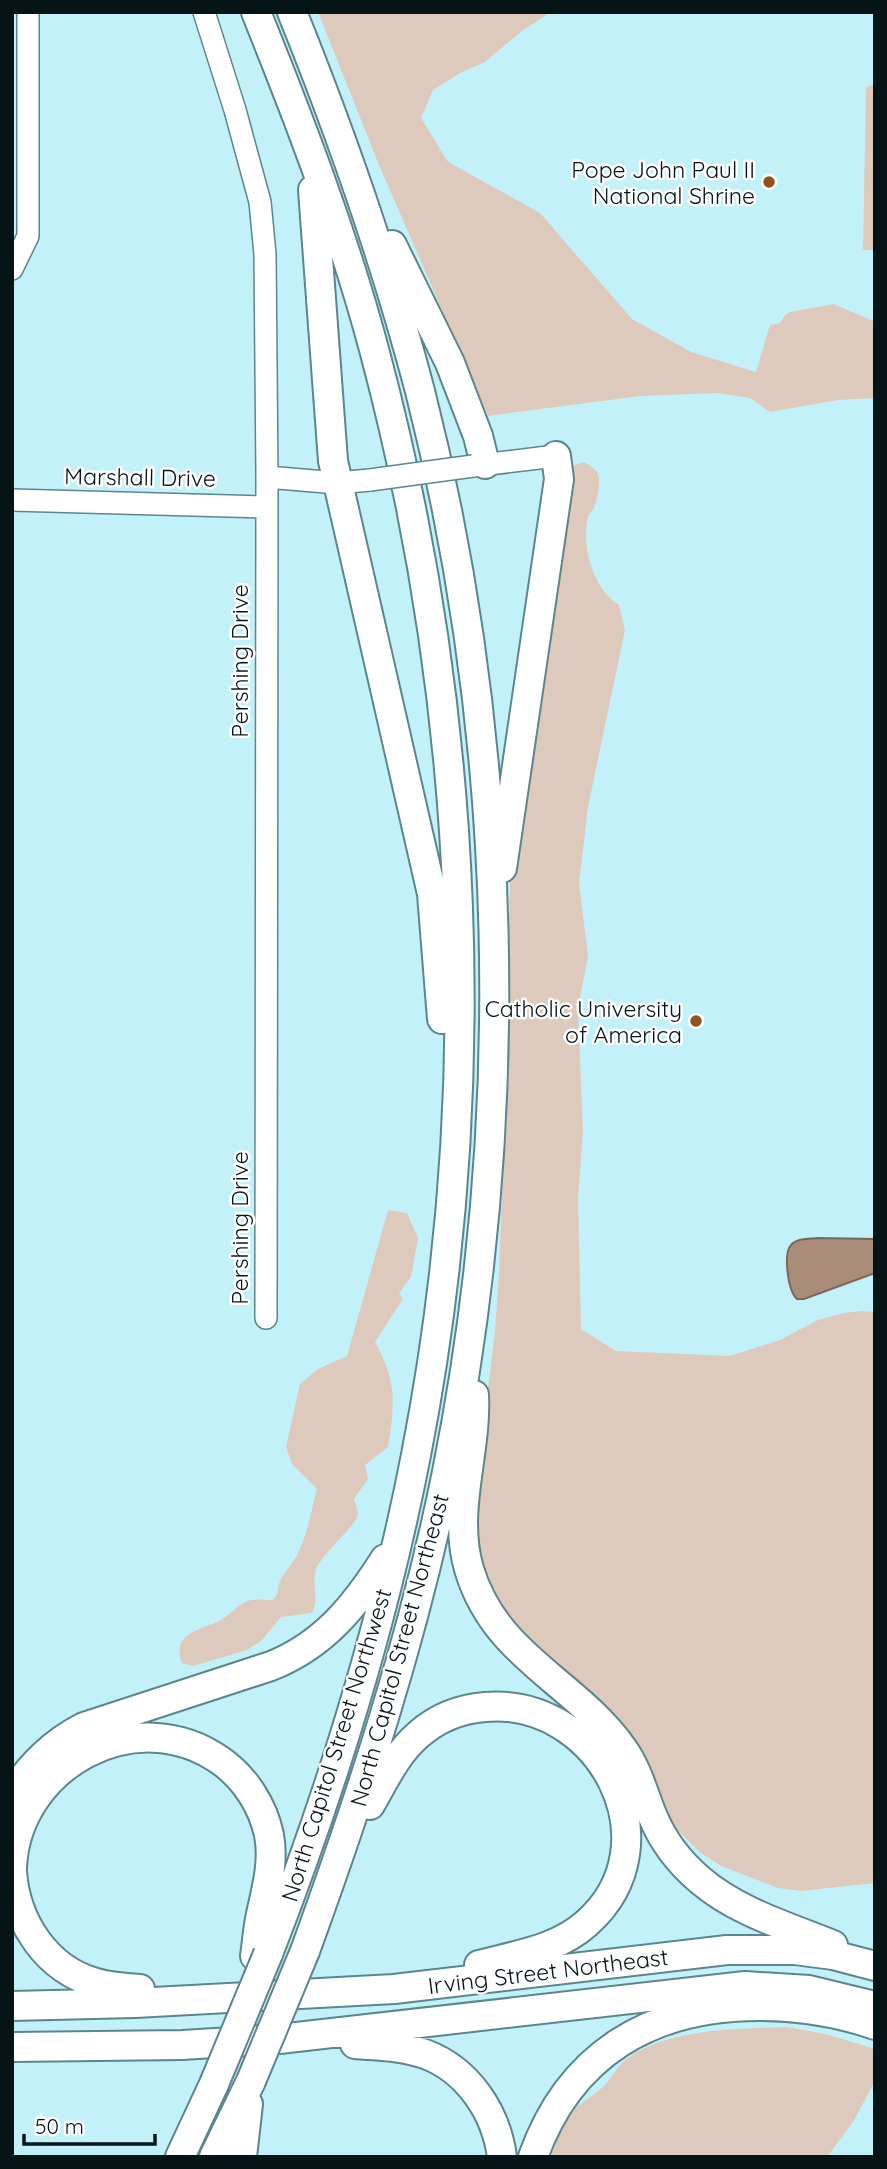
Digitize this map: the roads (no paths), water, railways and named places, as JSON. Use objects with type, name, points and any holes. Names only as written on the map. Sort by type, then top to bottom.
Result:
[{"type":"main road","name":"North Capitol Street Northwest","points":[[256,12],[309,147],[346,252],[382,382],[409,497],[433,631],[447,737],[457,880],[460,1013],[450,1217],[417,1452],[398,1539],[342,1744],[261,1955]]},
{"type":"main road","name":"North Capitol Street Northeast","points":[[214,2157],[251,2081],[305,1951],[341,1852],[386,1714],[427,1564],[448,1469],[471,1325],[489,1135],[493,1040],[493,941],[480,735],[450,532],[433,447],[407,345],[370,220],[292,12]]},
{"type":"main road","points":[[309,147],[330,436],[337,483],[432,894],[438,942],[441,1012],[456,1119]]},
{"type":"main road","points":[[355,177],[443,346],[478,436],[479,465]]},
{"type":"main road","points":[[493,941],[559,479],[556,456]]},
{"type":"main road","points":[[471,1325],[475,1424],[464,1495],[463,1536],[470,1570],[490,1616],[515,1647],[597,1719],[622,1748],[635,1770],[661,1833],[678,1858],[698,1879],[740,1906],[875,1964]]},
{"type":"main road","points":[[12,1793],[37,1760],[59,1741],[78,1730],[117,1715],[271,1667],[311,1645],[348,1613],[398,1539]]},
{"type":"main road","points":[[341,1852],[397,1758],[409,1744],[438,1721],[470,1709],[494,1706],[519,1708],[539,1713],[563,1724],[593,1750],[606,1768],[618,1794],[625,1826],[624,1858],[610,1894],[588,1922],[562,1940],[539,1950],[394,1989]]},
{"type":"main road","points":[[180,2153],[214,2084],[248,2004],[261,1955],[270,1873],[270,1848],[265,1821],[239,1776],[216,1757],[192,1744],[160,1738],[128,1738],[98,1748],[68,1764],[45,1786],[27,1814],[15,1845],[12,1870],[18,1908],[30,1932],[44,1950],[73,1973],[105,1985],[219,1999]]},
{"type":"main road","name":"Irving Street Northeast","points":[[219,1999],[394,1989],[727,1950],[795,1950],[875,1964]]},
{"type":"main road","name":"Irving Street Northeast","points":[[182,2045],[279,2039],[745,1986],[809,1990],[875,2006]]},
{"type":"main road","points":[[12,2006],[219,1999]]},
{"type":"main road","points":[[533,2157],[552,2113],[583,2072],[622,2040],[664,2020],[713,2009],[767,2006],[826,2012],[875,2025]]},
{"type":"main road","points":[[279,2039],[392,2047],[415,2051],[438,2060],[462,2078],[481,2099],[497,2134],[502,2157]]},
{"type":"main road","points":[[12,2047],[182,2045]]},
{"type":"main road","points":[[12,2064],[140,2059],[182,2045]]},
{"type":"main road","points":[[242,2157],[251,2081]]},
{"type":"street","points":[[12,269],[27,236],[28,12]]},
{"type":"street","name":"Pershing Drive","points":[[204,12],[260,202],[265,254],[265,1318]]},
{"type":"street","points":[[267,477],[337,483],[556,456]]},
{"type":"street","name":"Marshall Drive","points":[[12,500],[266,507]]},
{"type":"place","name":"Pope John Paul II National Shrine","points":[[769,182]]},
{"type":"place","name":"Catholic University of America","points":[[696,1021]]}]
